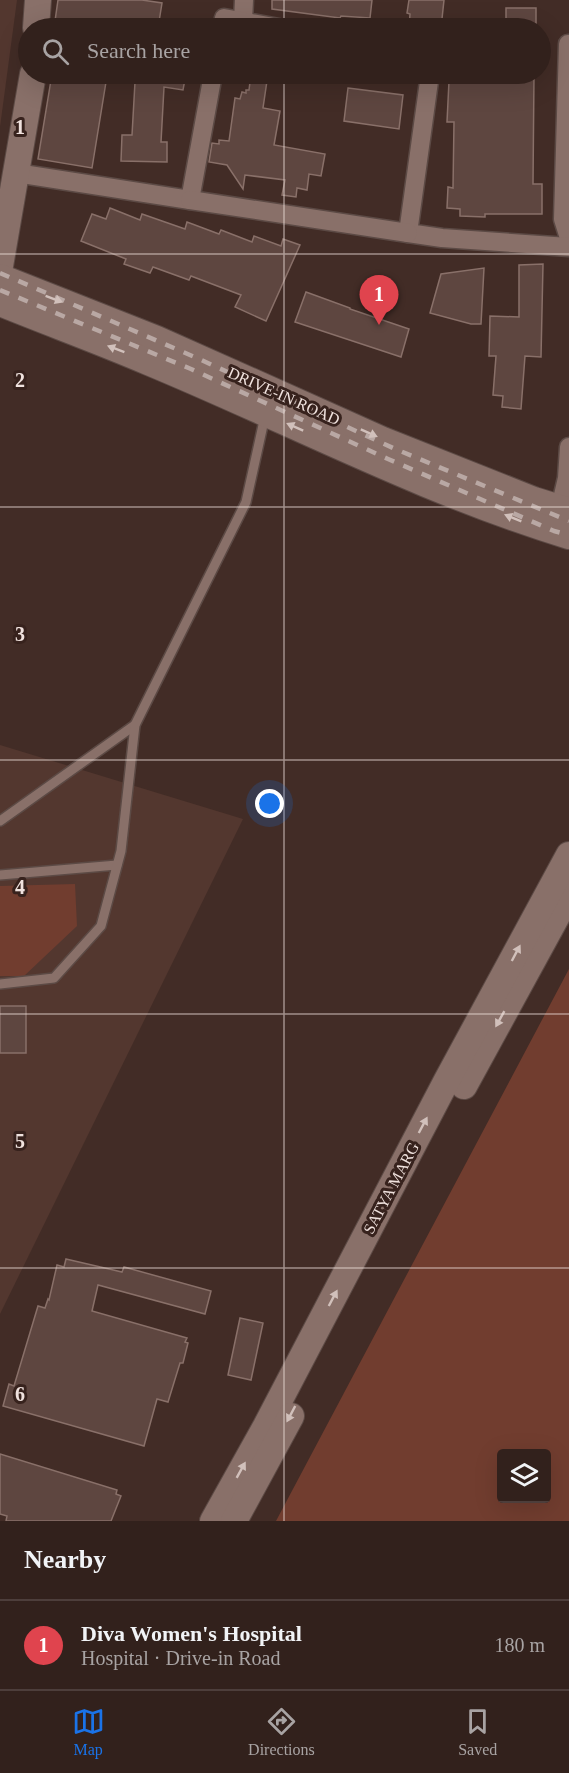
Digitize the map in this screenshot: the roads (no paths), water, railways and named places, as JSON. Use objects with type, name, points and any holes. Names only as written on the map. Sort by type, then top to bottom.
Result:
[{"type":"main road","points":[[37,18],[38,0]]},
{"type":"main road","points":[[0,266],[31,84]]},
{"type":"main road","name":"DRIVE-IN ROAD","points":[[0,277],[157,339],[383,440],[565,510]]},
{"type":"main road","name":"DRIVE-IN ROAD","points":[[0,303],[148,362],[374,462],[526,523],[569,536]]},
{"type":"main road","name":"SATYA MARG","points":[[221,1520],[569,855]]},
{"type":"main road","name":"SATYA MARG","points":[[221,1520],[569,894]]},
{"type":"street","points":[[243,18],[244,0]]},
{"type":"street","points":[[568,44],[563,219],[569,238]]},
{"type":"street","points":[[190,200],[211,84]]},
{"type":"street","points":[[408,233],[429,84]]},
{"type":"street","points":[[16,173],[442,238],[569,247]]},
{"type":"street","points":[[565,510],[569,447]]},
{"type":"lane","points":[[0,984],[54,978],[101,926],[121,851],[135,725],[246,502],[265,413]]},
{"type":"lane","points":[[0,821],[135,725]]},
{"type":"lane","points":[[0,875],[117,865]]},
{"type":"railway","points":[[0,273],[197,358],[393,448],[569,521]]},
{"type":"railway","points":[[0,290],[191,369],[388,459],[554,531],[569,535]]},
{"type":"place","name":"Diva Women's Hospital","points":[[379,325]]}]
